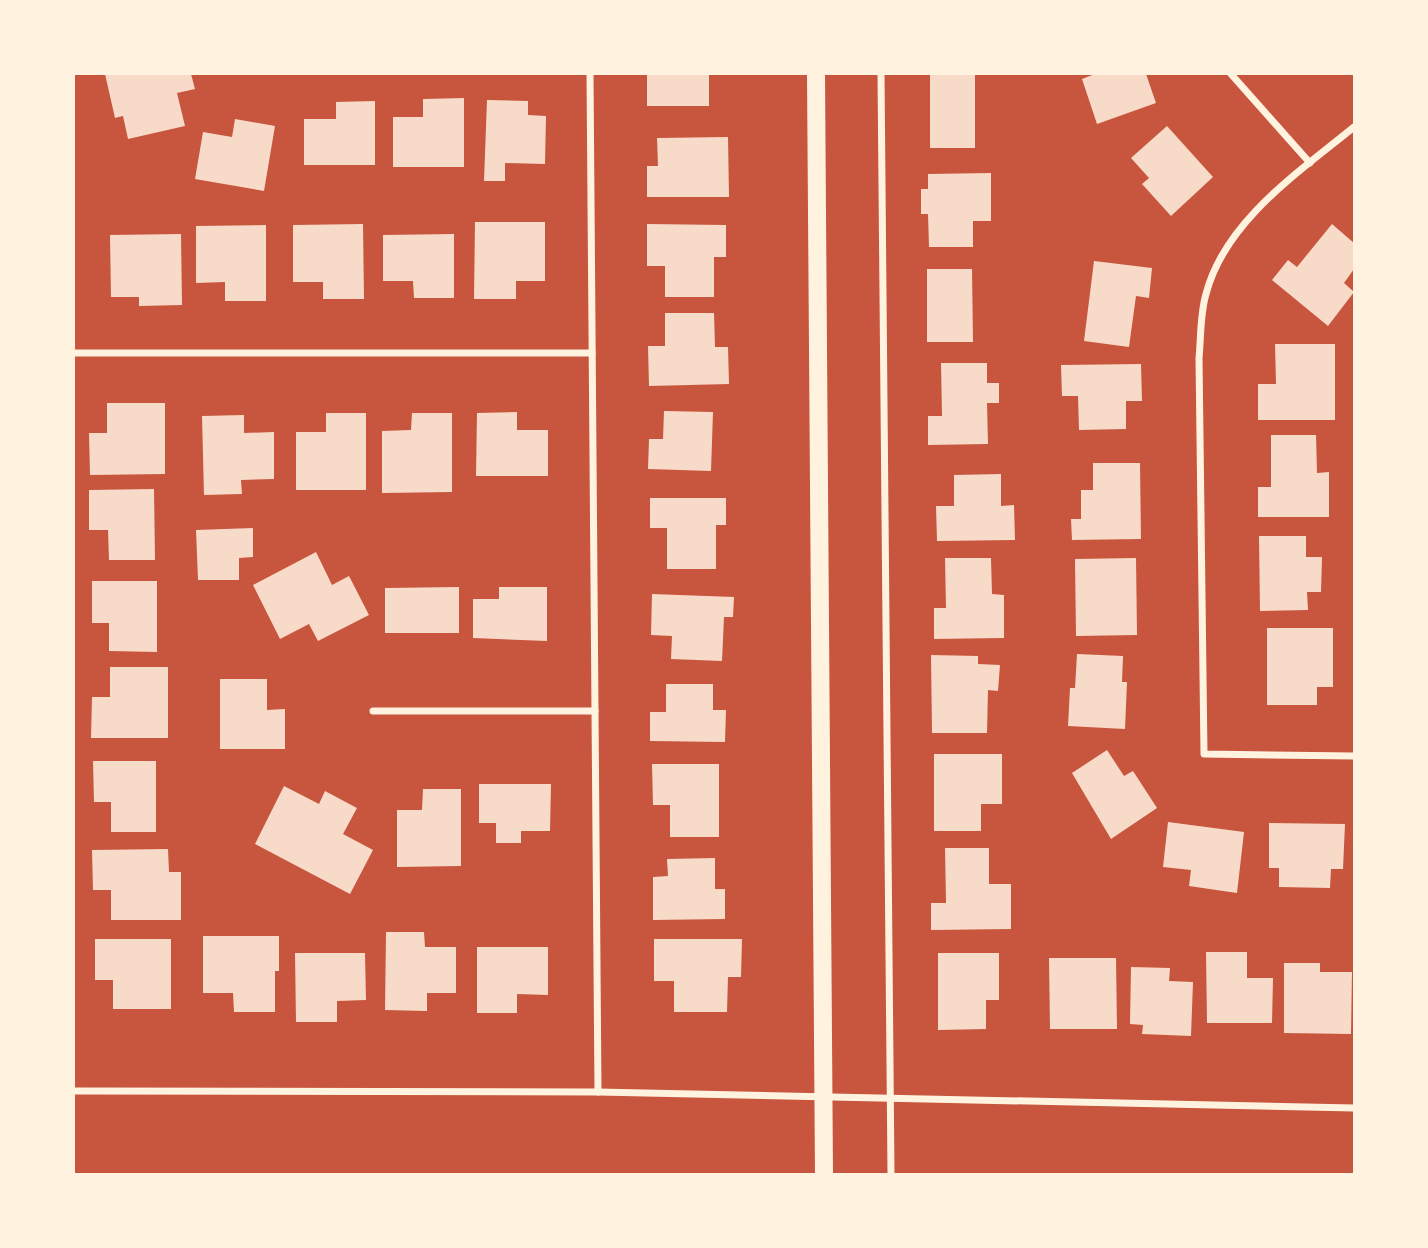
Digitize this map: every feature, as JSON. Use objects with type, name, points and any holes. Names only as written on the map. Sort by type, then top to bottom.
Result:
[{"type":"main road","points":[[816,74],[824,1174]]},
{"type":"street","points":[[590,74],[598,1092]]},
{"type":"street","points":[[881,74],[891,1174]]},
{"type":"street","points":[[1231,74],[1310,163]]},
{"type":"street","points":[[1354,127],[1310,163],[1233,237],[1206,293],[1199,358],[1204,754],[1354,756]]},
{"type":"street","points":[[74,353],[592,353]]},
{"type":"street","points":[[373,711],[595,711]]},
{"type":"street","points":[[74,1091],[598,1092],[1354,1108]]},
{"type":"building","points":[[105,74],[191,74],[195,89],[177,93],[185,126],[128,139],[123,116],[115,118]]},
{"type":"building","points":[[647,74],[709,74],[709,106],[647,106]]},
{"type":"building","points":[[930,74],[975,74],[975,148],[930,148]]},
{"type":"building","points":[[1095,74],[1146,74],[1156,103],[1097,124],[1082,79]]},
{"type":"building","points":[[464,98],[464,167],[393,167],[393,117],[423,117],[423,99]]},
{"type":"building","points":[[487,100],[528,101],[528,115],[546,116],[545,164],[505,163],[505,181],[484,181]]},
{"type":"building","points":[[375,101],[375,165],[304,165],[304,119],[336,119],[336,102]]},
{"type":"building","points":[[235,119],[275,126],[264,191],[195,179],[203,132],[232,137]]},
{"type":"building","points":[[1167,126],[1213,177],[1171,216],[1142,184],[1149,178],[1131,158]]},
{"type":"building","points":[[728,137],[729,197],[647,197],[647,166],[658,166],[657,138]]},
{"type":"building","points":[[991,173],[991,221],[973,221],[973,247],[929,247],[928,214],[921,214],[921,189],[928,189],[928,174]]},
{"type":"building","points":[[475,222],[545,222],[545,281],[516,281],[516,299],[474,299]]},
{"type":"building","points":[[363,224],[364,299],[323,299],[323,282],[293,282],[293,225]]},
{"type":"building","points":[[647,224],[726,225],[726,257],[714,257],[714,297],[665,297],[665,266],[647,266]]},
{"type":"building","points":[[1332,224],[1354,243],[1354,269],[1344,283],[1354,292],[1328,326],[1272,280],[1288,260],[1297,267]]},
{"type":"building","points":[[266,225],[266,301],[225,301],[225,282],[196,283],[196,226]]},
{"type":"building","points":[[181,234],[182,305],[139,306],[139,297],[111,297],[110,235]]},
{"type":"building","points":[[454,234],[454,298],[414,298],[413,281],[383,281],[383,235]]},
{"type":"building","points":[[1094,261],[1152,268],[1149,298],[1136,296],[1129,347],[1084,341]]},
{"type":"building","points":[[927,269],[972,269],[973,342],[927,342]]},
{"type":"building","points":[[665,313],[714,313],[715,347],[728,347],[729,384],[649,386],[648,346],[665,346]]},
{"type":"building","points":[[1275,344],[1335,344],[1335,420],[1258,420],[1258,384],[1276,384]]},
{"type":"building","points":[[941,363],[987,363],[987,383],[999,383],[999,403],[987,403],[988,444],[928,445],[928,416],[942,416]]},
{"type":"building","points":[[1141,364],[1142,401],[1126,401],[1126,429],[1079,430],[1078,396],[1062,396],[1061,365]]},
{"type":"building","points":[[107,403],[165,403],[165,474],[90,475],[89,433],[107,433]]},
{"type":"building","points":[[664,411],[713,412],[711,471],[648,469],[649,439],[663,439]]},
{"type":"building","points":[[517,412],[517,430],[548,430],[548,476],[476,476],[477,413]]},
{"type":"building","points":[[326,413],[366,413],[366,490],[296,490],[296,432],[326,432]]},
{"type":"building","points":[[412,413],[452,413],[452,492],[382,493],[382,431],[411,430]]},
{"type":"building","points":[[244,415],[244,433],[274,432],[274,479],[241,480],[242,494],[204,495],[202,416]]},
{"type":"building","points":[[1271,435],[1316,435],[1317,473],[1329,472],[1329,517],[1258,517],[1258,487],[1271,487]]},
{"type":"building","points":[[1093,463],[1140,463],[1141,539],[1072,540],[1071,519],[1081,519],[1081,490],[1093,490]]},
{"type":"building","points":[[1001,474],[1001,506],[1014,505],[1015,540],[937,541],[936,506],[954,506],[954,475]]},
{"type":"building","points":[[154,489],[155,560],[109,560],[108,530],[89,530],[89,490]]},
{"type":"building","points":[[650,498],[726,498],[726,525],[716,525],[716,569],[667,569],[667,528],[650,528]]},
{"type":"building","points":[[253,528],[253,557],[239,558],[239,580],[198,580],[196,530]]},
{"type":"building","points":[[1259,536],[1306,536],[1306,557],[1322,557],[1321,592],[1307,592],[1308,610],[1260,611]]},
{"type":"building","points":[[316,552],[332,585],[349,576],[369,615],[318,641],[309,624],[280,639],[253,585]]},
{"type":"building","points":[[945,558],[991,558],[992,594],[1004,595],[1004,638],[934,639],[934,608],[946,608]]},
{"type":"building","points":[[1136,558],[1137,635],[1076,636],[1075,559]]},
{"type":"building","points":[[92,581],[157,581],[157,652],[109,651],[109,623],[92,623]]},
{"type":"building","points":[[459,587],[459,633],[385,633],[385,588]]},
{"type":"building","points":[[499,587],[547,587],[547,641],[473,638],[473,599],[499,599]]},
{"type":"building","points":[[652,594],[734,597],[733,617],[724,617],[722,661],[671,659],[672,636],[651,635]]},
{"type":"building","points":[[1267,628],[1333,628],[1333,687],[1317,687],[1317,705],[1267,705]]},
{"type":"building","points":[[1077,654],[1123,656],[1122,682],[1127,682],[1125,729],[1068,726],[1070,688],[1075,688]]},
{"type":"building","points":[[931,655],[978,656],[978,664],[1000,665],[998,691],[988,690],[987,733],[932,733]]},
{"type":"building","points":[[110,667],[168,667],[168,738],[91,738],[92,697],[110,697]]},
{"type":"building","points":[[220,679],[267,679],[267,710],[285,709],[285,749],[220,749]]},
{"type":"building","points":[[666,684],[713,684],[713,710],[726,710],[725,742],[650,741],[650,712],[666,712]]},
{"type":"building","points":[[1107,750],[1124,776],[1133,771],[1157,808],[1111,839],[1072,773]]},
{"type":"building","points":[[934,754],[1002,754],[1002,804],[981,804],[981,831],[934,831]]},
{"type":"building","points":[[93,761],[156,761],[156,832],[111,832],[111,802],[94,802]]},
{"type":"building","points":[[652,764],[719,764],[719,837],[670,837],[670,805],[653,805]]},
{"type":"building","points":[[479,784],[551,784],[550,831],[521,831],[521,843],[496,843],[496,823],[479,823]]},
{"type":"building","points":[[284,786],[319,804],[325,791],[357,808],[343,834],[373,850],[350,894],[255,844]]},
{"type":"building","points":[[423,789],[461,789],[461,866],[397,867],[397,810],[422,810]]},
{"type":"building","points":[[1168,822],[1244,832],[1237,893],[1189,886],[1191,870],[1163,867]]},
{"type":"building","points":[[1269,823],[1345,824],[1343,869],[1331,869],[1330,888],[1279,887],[1279,868],[1269,868]]},
{"type":"building","points":[[945,848],[989,848],[989,884],[1011,884],[1011,929],[931,930],[931,903],[946,903]]},
{"type":"building","points":[[168,849],[169,872],[181,872],[181,920],[111,920],[111,890],[93,890],[92,850]]},
{"type":"building","points":[[715,858],[715,889],[725,889],[725,919],[653,920],[653,877],[668,876],[667,859]]},
{"type":"building","points":[[386,932],[424,932],[425,947],[456,947],[456,993],[427,993],[427,1011],[385,1010]]},
{"type":"building","points":[[203,936],[279,936],[279,971],[275,971],[275,1012],[234,1012],[233,993],[203,993]]},
{"type":"building","points":[[95,939],[171,939],[171,1009],[113,1009],[113,980],[95,980]]},
{"type":"building","points":[[654,939],[742,939],[741,977],[728,977],[727,1012],[674,1012],[674,981],[654,981]]},
{"type":"building","points":[[477,947],[548,947],[548,995],[517,994],[517,1013],[477,1013]]},
{"type":"building","points":[[1206,952],[1247,952],[1247,978],[1273,978],[1272,1023],[1207,1023]]},
{"type":"building","points":[[295,953],[365,953],[366,1000],[337,1001],[337,1022],[296,1022]]},
{"type":"building","points":[[938,953],[999,953],[999,1000],[986,1000],[986,1029],[938,1030]]},
{"type":"building","points":[[1049,958],[1116,958],[1117,1029],[1050,1029]]},
{"type":"building","points":[[1284,963],[1320,963],[1320,972],[1352,972],[1351,1034],[1284,1033]]},
{"type":"building","points":[[1131,967],[1170,968],[1169,981],[1193,982],[1191,1036],[1142,1034],[1143,1025],[1130,1024]]}]
